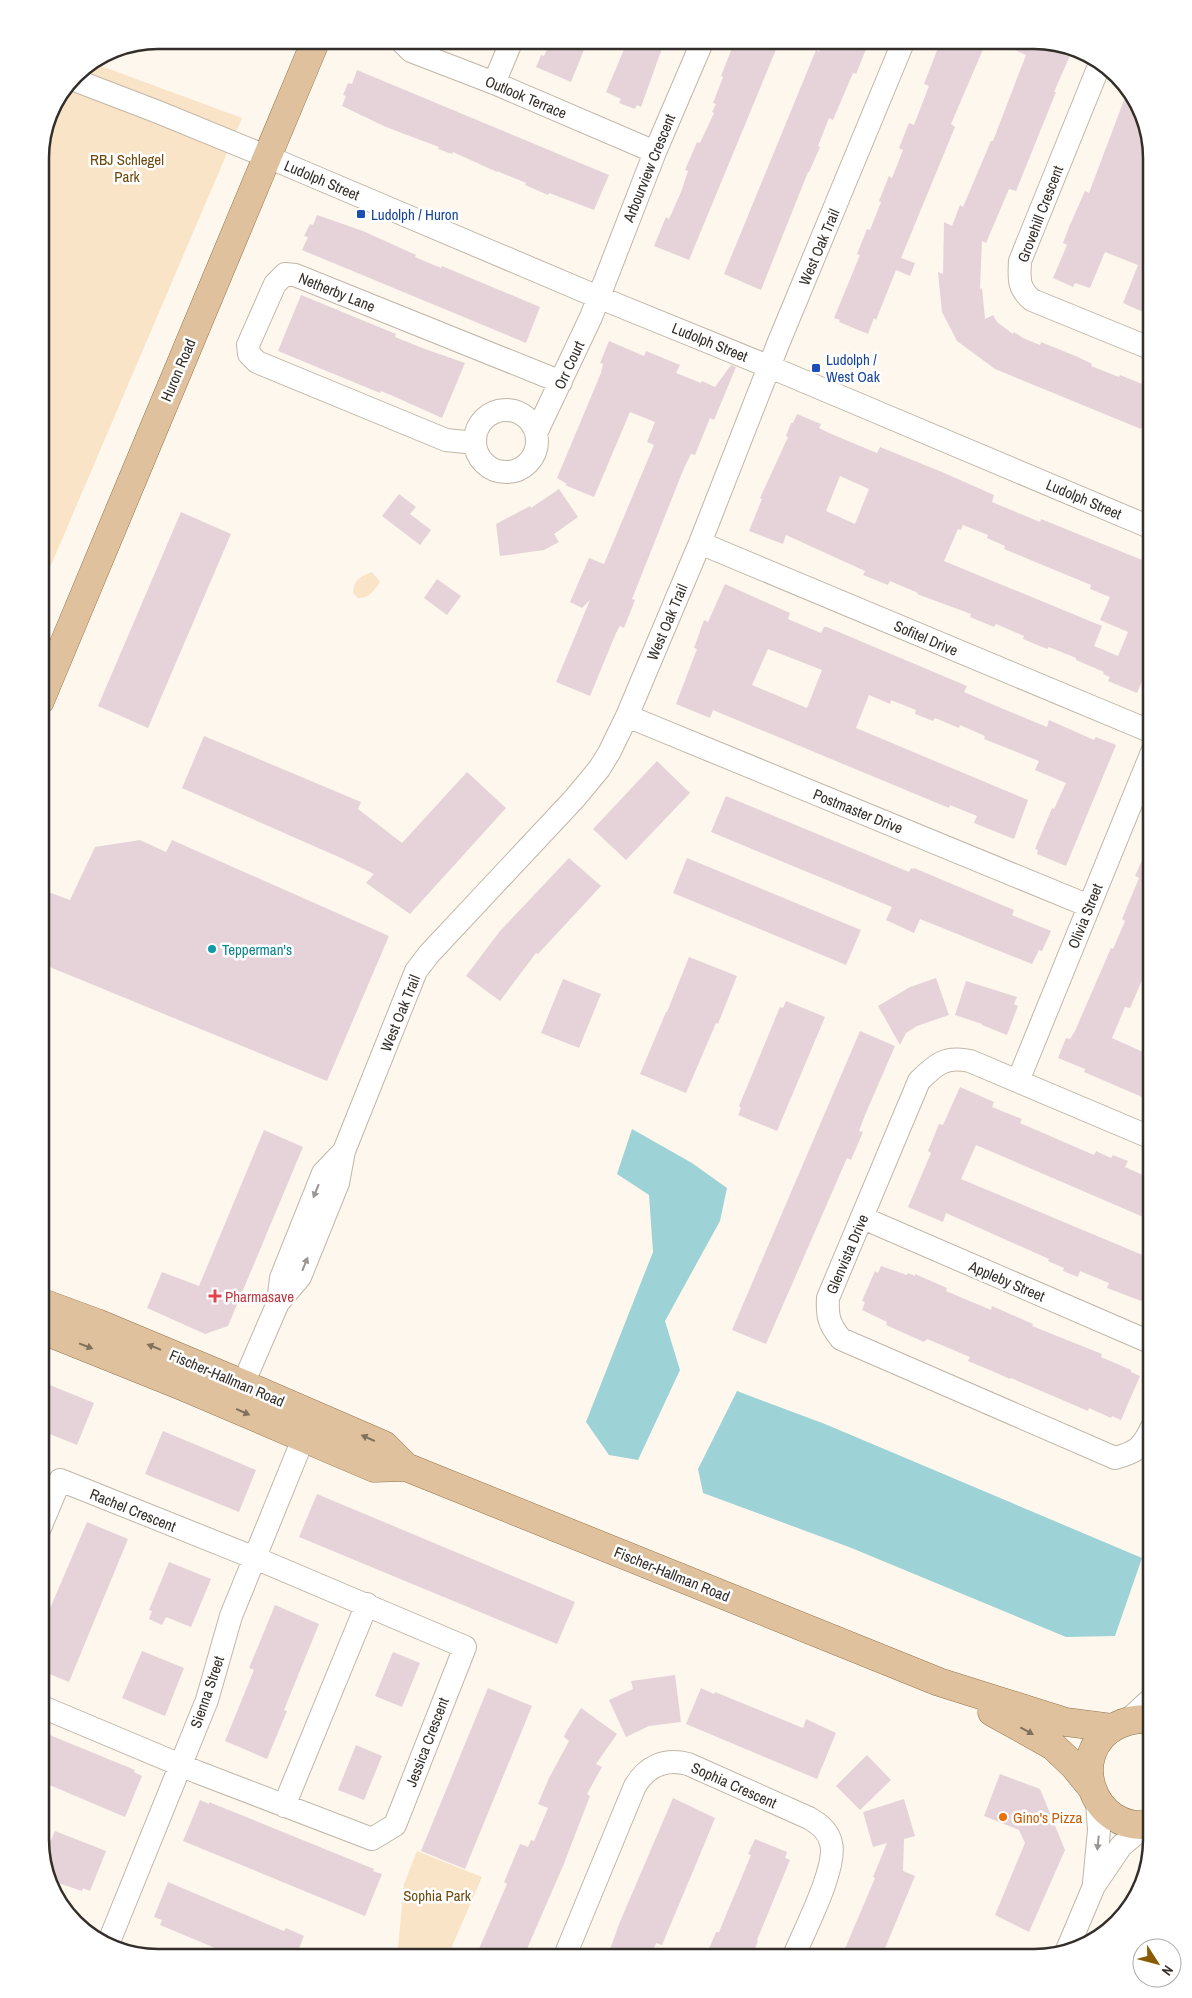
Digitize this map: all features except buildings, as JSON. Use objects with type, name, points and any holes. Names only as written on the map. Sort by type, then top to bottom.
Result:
[{"type":"main road","name":"Huron Road","points":[[49,680],[312,49]]},
{"type":"main road","name":"Fischer-Hallman Road","points":[[49,1305],[97,1323],[243,1384],[384,1446],[406,1467],[938,1682],[1066,1722],[1130,1723]]},
{"type":"main road","name":"Fischer-Hallman Road","points":[[49,1333],[182,1386],[374,1468],[406,1467]]},
{"type":"main road","points":[[182,1386],[201,1378],[225,1387],[243,1384]]},
{"type":"main road","name":"Fischer-Hallman Road","points":[[938,1682],[1053,1746],[1074,1766],[1106,1812],[1118,1820],[1130,1824],[1143,1825]]},
{"type":"main road","points":[[1094,1794],[1089,1769],[1092,1753],[1099,1742],[1130,1723]]},
{"type":"street","name":"Outlook Terrace","points":[[410,49],[655,152]]},
{"type":"street","points":[[494,83],[508,49]]},
{"type":"street","name":"Arbourview Crescent","points":[[598,297],[655,152],[699,49]]},
{"type":"street","name":"West Oak Trail","points":[[243,1384],[278,1304],[281,1278],[324,1173],[344,1151],[416,971],[429,954],[589,782],[609,753],[627,716],[700,543],[770,366],[900,49]]},
{"type":"street","name":"Grovehill Crescent","points":[[1097,69],[1020,260],[1019,277],[1023,292],[1032,300],[1143,345]]},
{"type":"street","name":"Ludolph Street","points":[[80,82],[268,157],[598,297],[770,366],[1143,524]]},
{"type":"street","name":"Netherby Lane","points":[[475,443],[446,440],[258,362],[249,354],[248,345],[274,284],[285,274],[295,275],[561,382]]},
{"type":"street","name":"Orr Court","points":[[475,443],[479,457],[486,465],[495,470],[506,472],[516,470],[526,465],[533,457],[537,448],[537,431],[561,382],[598,297]]},
{"type":"street","points":[[475,443],[476,432],[480,423],[488,415],[498,410],[509,409],[519,412],[528,418],[537,431]]},
{"type":"street","name":"Sofitel Drive","points":[[700,543],[1143,728]]},
{"type":"street","name":"Postmaster Drive","points":[[627,716],[1089,906]]},
{"type":"street","name":"Olivia Street","points":[[1018,1081],[1143,774]]},
{"type":"street","name":"Glenvista Drive","points":[[1143,1134],[970,1061],[956,1058],[932,1067],[919,1081],[828,1298],[827,1314],[832,1328],[840,1339],[1115,1458],[1128,1454],[1143,1445]]},
{"type":"street","name":"Appleby Street","points":[[862,1218],[1143,1339]]},
{"type":"street","name":"Sienna Street","points":[[110,1938],[207,1700],[230,1616],[303,1439]]},
{"type":"street","name":"Rachel Crescent","points":[[49,1506],[60,1480],[255,1558]]},
{"type":"street","name":"Jessica Crescent","points":[[180,1764],[372,1839],[395,1825],[465,1647],[255,1558]]},
{"type":"street","points":[[284,1806],[367,1604]]},
{"type":"street","points":[[1130,1723],[1143,1708]]},
{"type":"street","points":[[49,1710],[180,1764]]},
{"type":"street","name":"Sophia Crescent","points":[[568,1949],[635,1786],[649,1769],[659,1764],[670,1762],[688,1764],[809,1818],[821,1825],[828,1834],[832,1844],[832,1863],[797,1949]]},
{"type":"street","points":[[1094,1794],[1099,1830],[1094,1886]]},
{"type":"street","points":[[1070,1943],[1094,1886],[1120,1846],[1143,1829]]},
{"type":"green space","name":"RBJ Schlegel Park","points":[[100,66],[242,118],[49,570],[49,151],[52,130],[57,116],[71,92],[86,76]]},
{"type":"green space","points":[[372,572],[380,582],[368,596],[358,598],[353,593],[356,582],[361,577]]},
{"type":"green space","name":"Sophia Park","points":[[417,1851],[482,1877],[451,1949],[397,1949],[404,1884]]},
{"type":"water","points":[[632,1129],[692,1163],[727,1188],[720,1221],[665,1321],[680,1370],[638,1460],[609,1455],[586,1422],[653,1252],[649,1195],[617,1174]]},
{"type":"water","points":[[737,1391],[825,1424],[1142,1558],[1115,1636],[1066,1637],[849,1547],[703,1493],[698,1469]]},
{"type":"place","name":"Ludolph / Huron","points":[[361,214]]},
{"type":"place","name":"Ludolph / West Oak","points":[[816,368]]},
{"type":"place","name":"Tepperman's","points":[[212,949]]},
{"type":"place","name":"Pharmasave","points":[[215,1296]]},
{"type":"place","name":"Gino's Pizza","points":[[1003,1817]]}]
